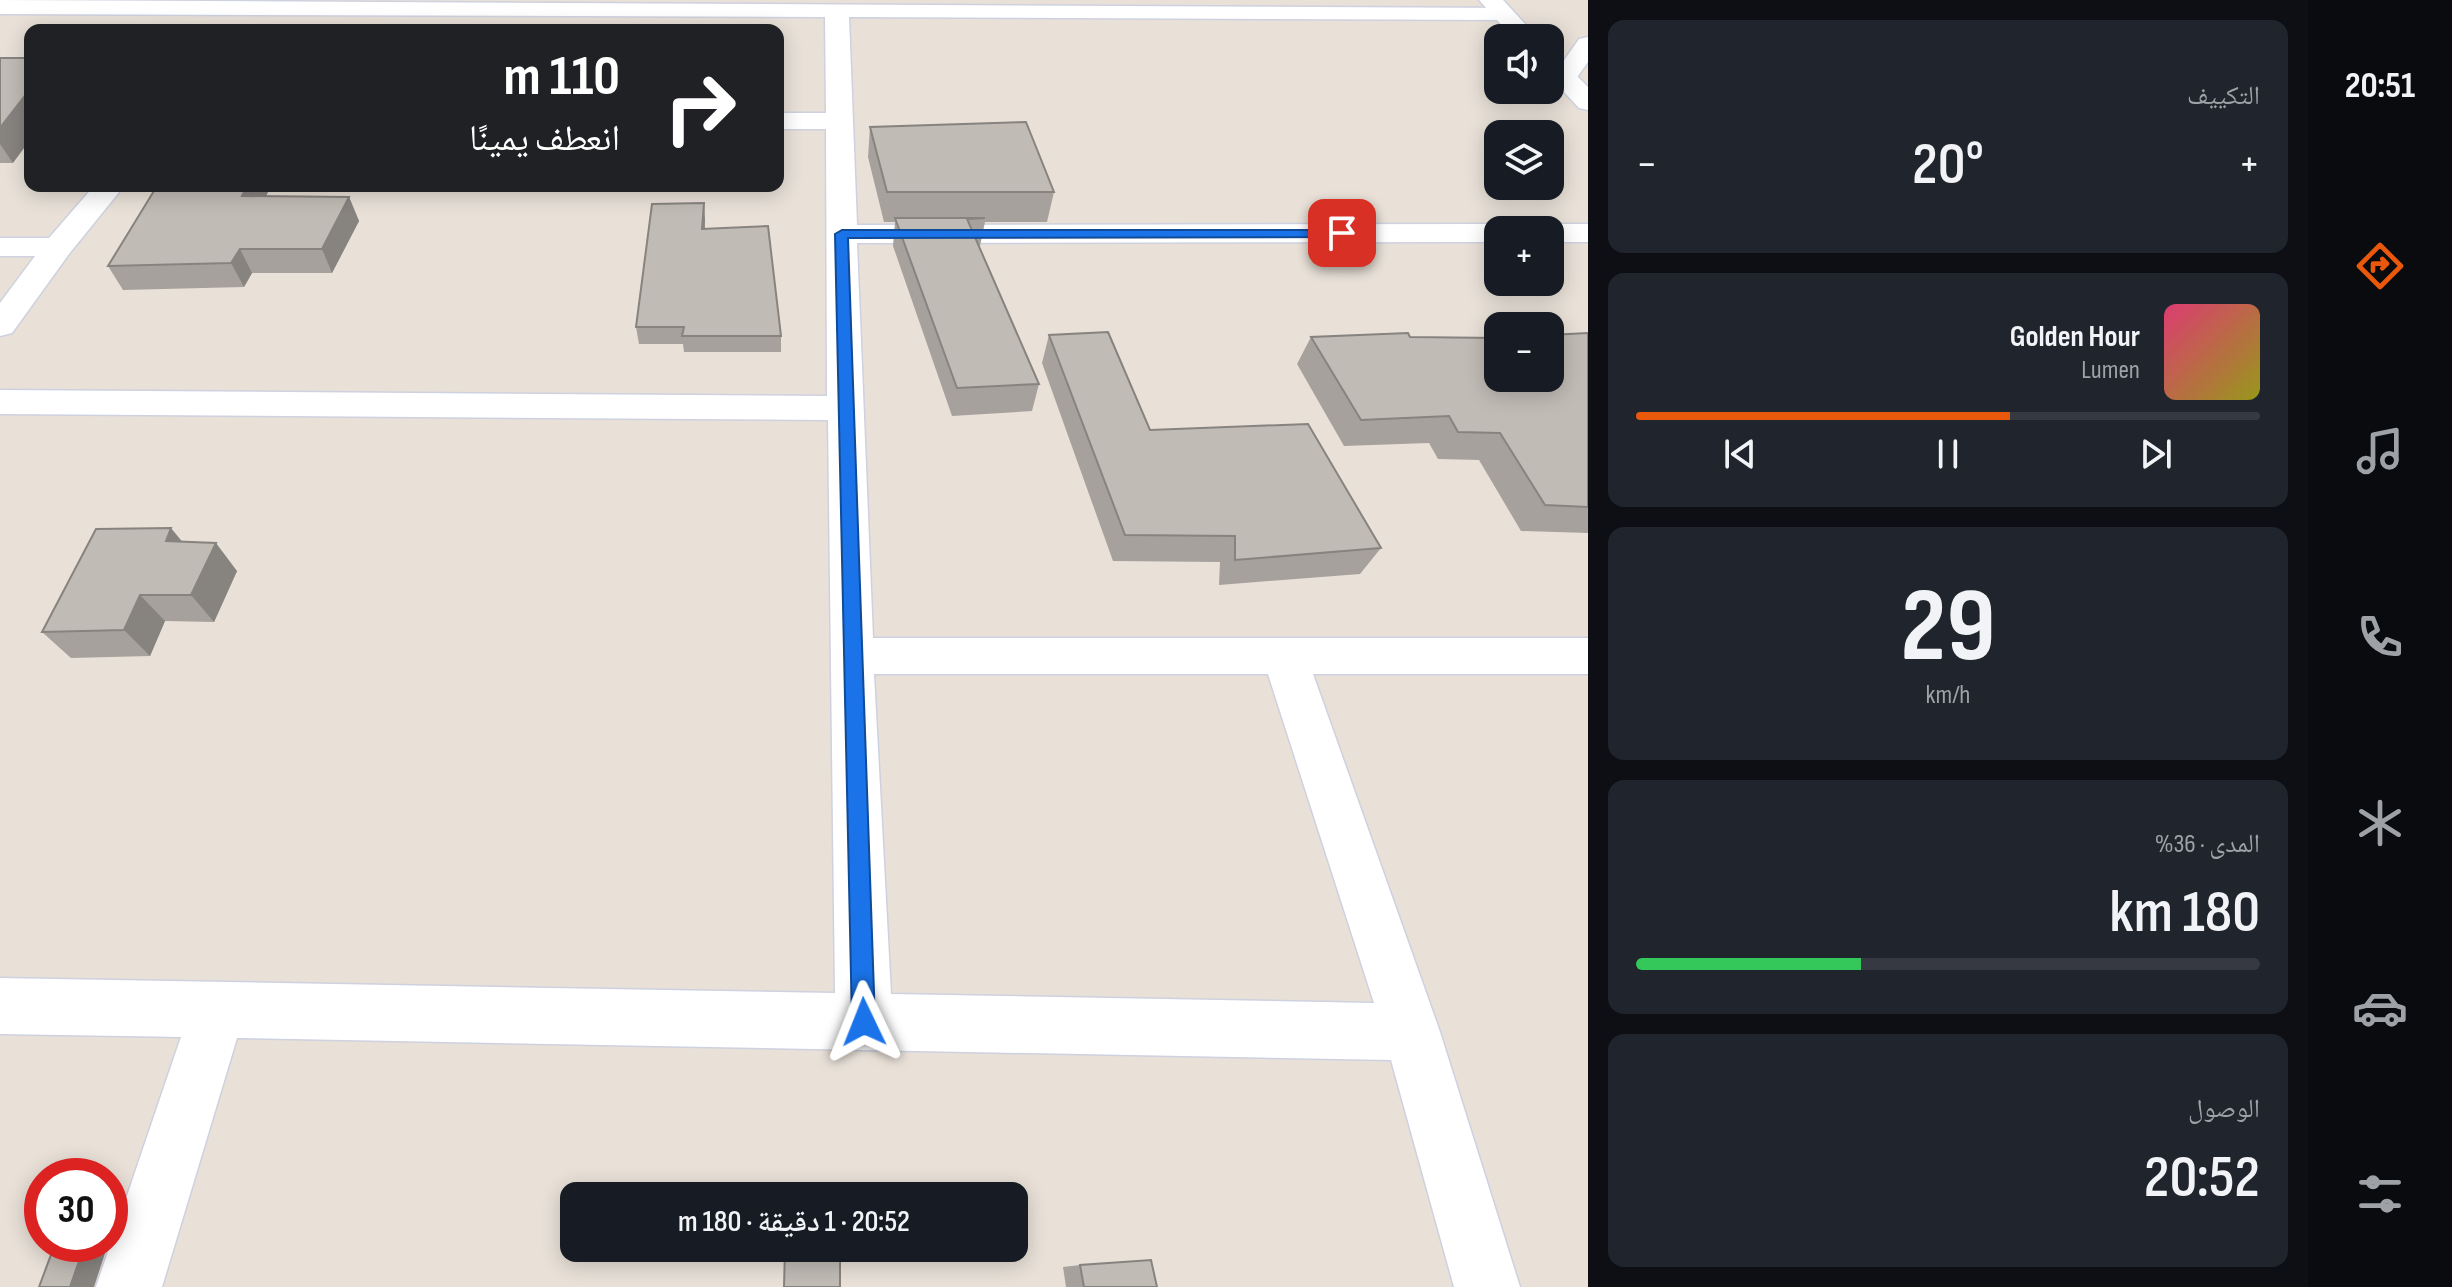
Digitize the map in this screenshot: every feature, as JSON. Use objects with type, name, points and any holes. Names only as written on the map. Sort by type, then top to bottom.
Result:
[{"type":"street","points":[[242,24],[258,4]]},
{"type":"street","points":[[0,7],[258,4],[1496,6],[1513,24]]},
{"type":"street","points":[[857,7],[839,121],[851,656],[864,1022]]},
{"type":"street","points":[[1564,64],[1588,44]]},
{"type":"street","points":[[1564,77],[1588,102]]},
{"type":"street","points":[[784,121],[839,121]]},
{"type":"street","points":[[0,326],[58,247],[105,192]]},
{"type":"street","points":[[842,234],[1484,233]]},
{"type":"street","points":[[1564,233],[1588,233]]},
{"type":"street","points":[[0,247],[58,247]]},
{"type":"street","points":[[0,402],[846,408]]},
{"type":"street","points":[[1284,655],[1412,1032],[1487,1287]]},
{"type":"street","points":[[851,656],[1588,656]]},
{"type":"street","points":[[0,1006],[1412,1032]]},
{"type":"street","points":[[129,1287],[218,1010]]},
{"type":"building","points":[[0,58],[24,58],[24,97],[0,128]]},
{"type":"building","points":[[1026,122],[1054,192],[887,192],[870,127]]},
{"type":"building","points":[[153,192],[349,197],[322,249],[240,249],[231,263],[108,266]]},
{"type":"building","points":[[704,203],[702,229],[768,226],[781,336],[682,336],[684,327],[636,327],[652,204]]},
{"type":"building","points":[[895,218],[985,218],[967,219],[1039,384],[957,388]]},
{"type":"building","points":[[1108,332],[1150,430],[1308,424],[1381,548],[1235,560],[1235,536],[1125,535],[1049,335]]},
{"type":"building","points":[[1408,333],[1410,337],[1484,338],[1484,392],[1564,392],[1564,334],[1588,333],[1588,507],[1545,505],[1500,433],[1458,432],[1449,416],[1361,420],[1311,337]]},
{"type":"building","points":[[171,528],[166,541],[216,543],[191,595],[140,595],[124,630],[42,632],[96,529]]},
{"type":"building","points":[[1151,1260],[1157,1287],[1084,1287],[1080,1265]]},
{"type":"building","points":[[48,1262],[79,1262],[70,1287],[39,1287]]},
{"type":"building","points":[[785,1262],[840,1262],[840,1287],[784,1287]]},
{"type":"route","points":[[864,1022],[851,656],[842,234],[1342,233]]}]
